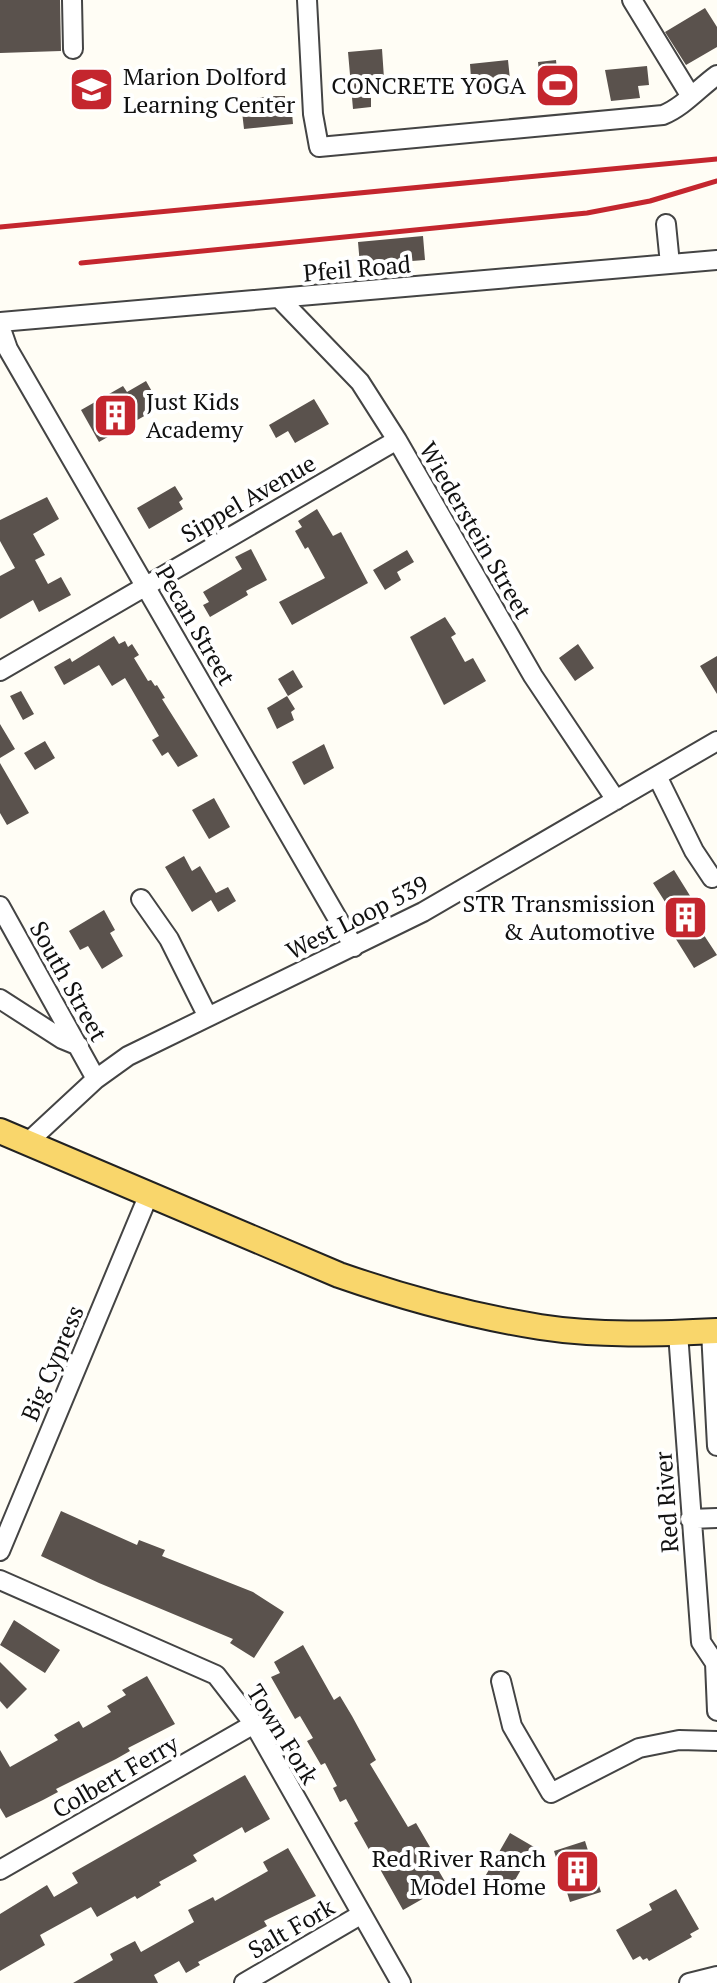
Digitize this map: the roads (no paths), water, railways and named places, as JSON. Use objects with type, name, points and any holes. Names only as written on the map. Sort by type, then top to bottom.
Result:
[{"type":"main road","points":[[0,1131],[339,1275],[394,1294],[464,1313],[542,1328],[607,1332],[714,1331]]},
{"type":"street","points":[[72,0],[73,49]]},
{"type":"street","points":[[307,0],[313,114],[319,147],[663,115],[676,110],[717,75]]},
{"type":"street","points":[[632,0],[690,95]]},
{"type":"street","points":[[666,224],[670,264]]},
{"type":"street","name":"Pfeil Road","points":[[0,324],[717,260]]},
{"type":"street","name":"Wiederstein Street","points":[[279,298],[360,382],[397,440],[533,676],[616,800]]},
{"type":"street","name":"Pecan Street","points":[[0,324],[8,349],[354,947]]},
{"type":"street","name":"Sippel Avenue","points":[[0,671],[397,440]]},
{"type":"street","name":"West Loop 539","points":[[27,1143],[96,1079],[128,1056],[423,912],[717,741]]},
{"type":"street","points":[[657,776],[688,833],[694,851],[712,878]]},
{"type":"street","points":[[141,899],[169,939],[208,1017]]},
{"type":"street","name":"South Street","points":[[0,906],[96,1079]]},
{"type":"street","points":[[0,999],[62,1039],[79,1046]]},
{"type":"street","name":"Big Cypress","points":[[0,1551],[149,1194]]},
{"type":"street","points":[[714,1331],[717,1446]]},
{"type":"street","name":"Red River","points":[[678,1333],[701,1642],[716,1662],[717,1711]]},
{"type":"street","points":[[690,1519],[717,1518]]},
{"type":"street","name":"Town Fork","points":[[0,1580],[216,1675],[254,1724],[401,1983]]},
{"type":"street","points":[[501,1681],[512,1726],[551,1793],[639,1748],[679,1740],[717,1741]]},
{"type":"street","name":"Colbert Ferry","points":[[0,1870],[254,1724]]},
{"type":"street","name":"Salt Fork","points":[[244,1983],[362,1914]]},
{"type":"street","points":[[689,1983],[717,1976]]},
{"type":"railway","points":[[0,227],[717,159]]},
{"type":"railway","points":[[81,263],[587,213],[650,201],[717,181]]},
{"type":"place","name":"CONCRETE YOGA","points":[[557,85]]},
{"type":"place","name":"Marion Dolford Learning Center","points":[[92,90]]},
{"type":"place","name":"Just Kids Academy","points":[[115,415]]},
{"type":"place","name":"STR Transmission & Automotive","points":[[686,917]]},
{"type":"place","name":"Red River Ranch Model Home","points":[[577,1872]]}]
